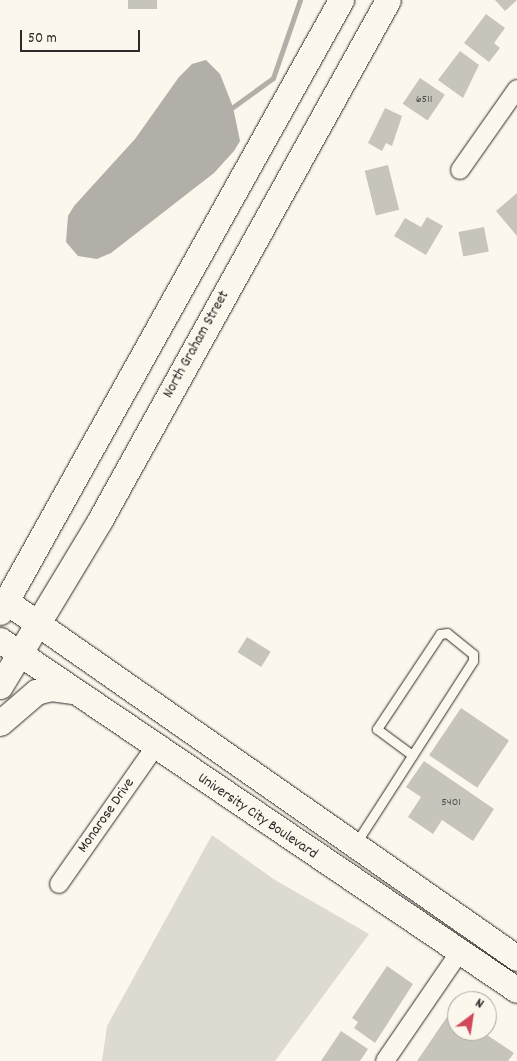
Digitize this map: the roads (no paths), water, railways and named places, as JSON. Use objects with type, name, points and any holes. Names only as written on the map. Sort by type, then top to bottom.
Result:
[{"type":"main road","points":[[4,607],[341,0]]},
{"type":"main road","name":"North Graham Street","points":[[0,686],[40,624],[388,0]]},
{"type":"main road","name":"University City Boulevard","points":[[4,607],[40,624],[353,848],[517,958]]},
{"type":"main road","name":"University City Boulevard","points":[[0,640],[459,953],[517,990]]},
{"type":"main road","points":[[0,723],[36,692],[52,688],[73,691]]},
{"type":"street","points":[[460,170],[517,89]]},
{"type":"street","name":"Monarose Drive","points":[[59,884],[155,747]]},
{"type":"street","points":[[385,1061],[459,953]]},
{"type":"lane","points":[[353,848],[473,661],[473,654],[446,633],[440,634],[377,729],[412,756]]},
{"type":"waterway","points":[[233,107],[273,78],[300,0]]}]
